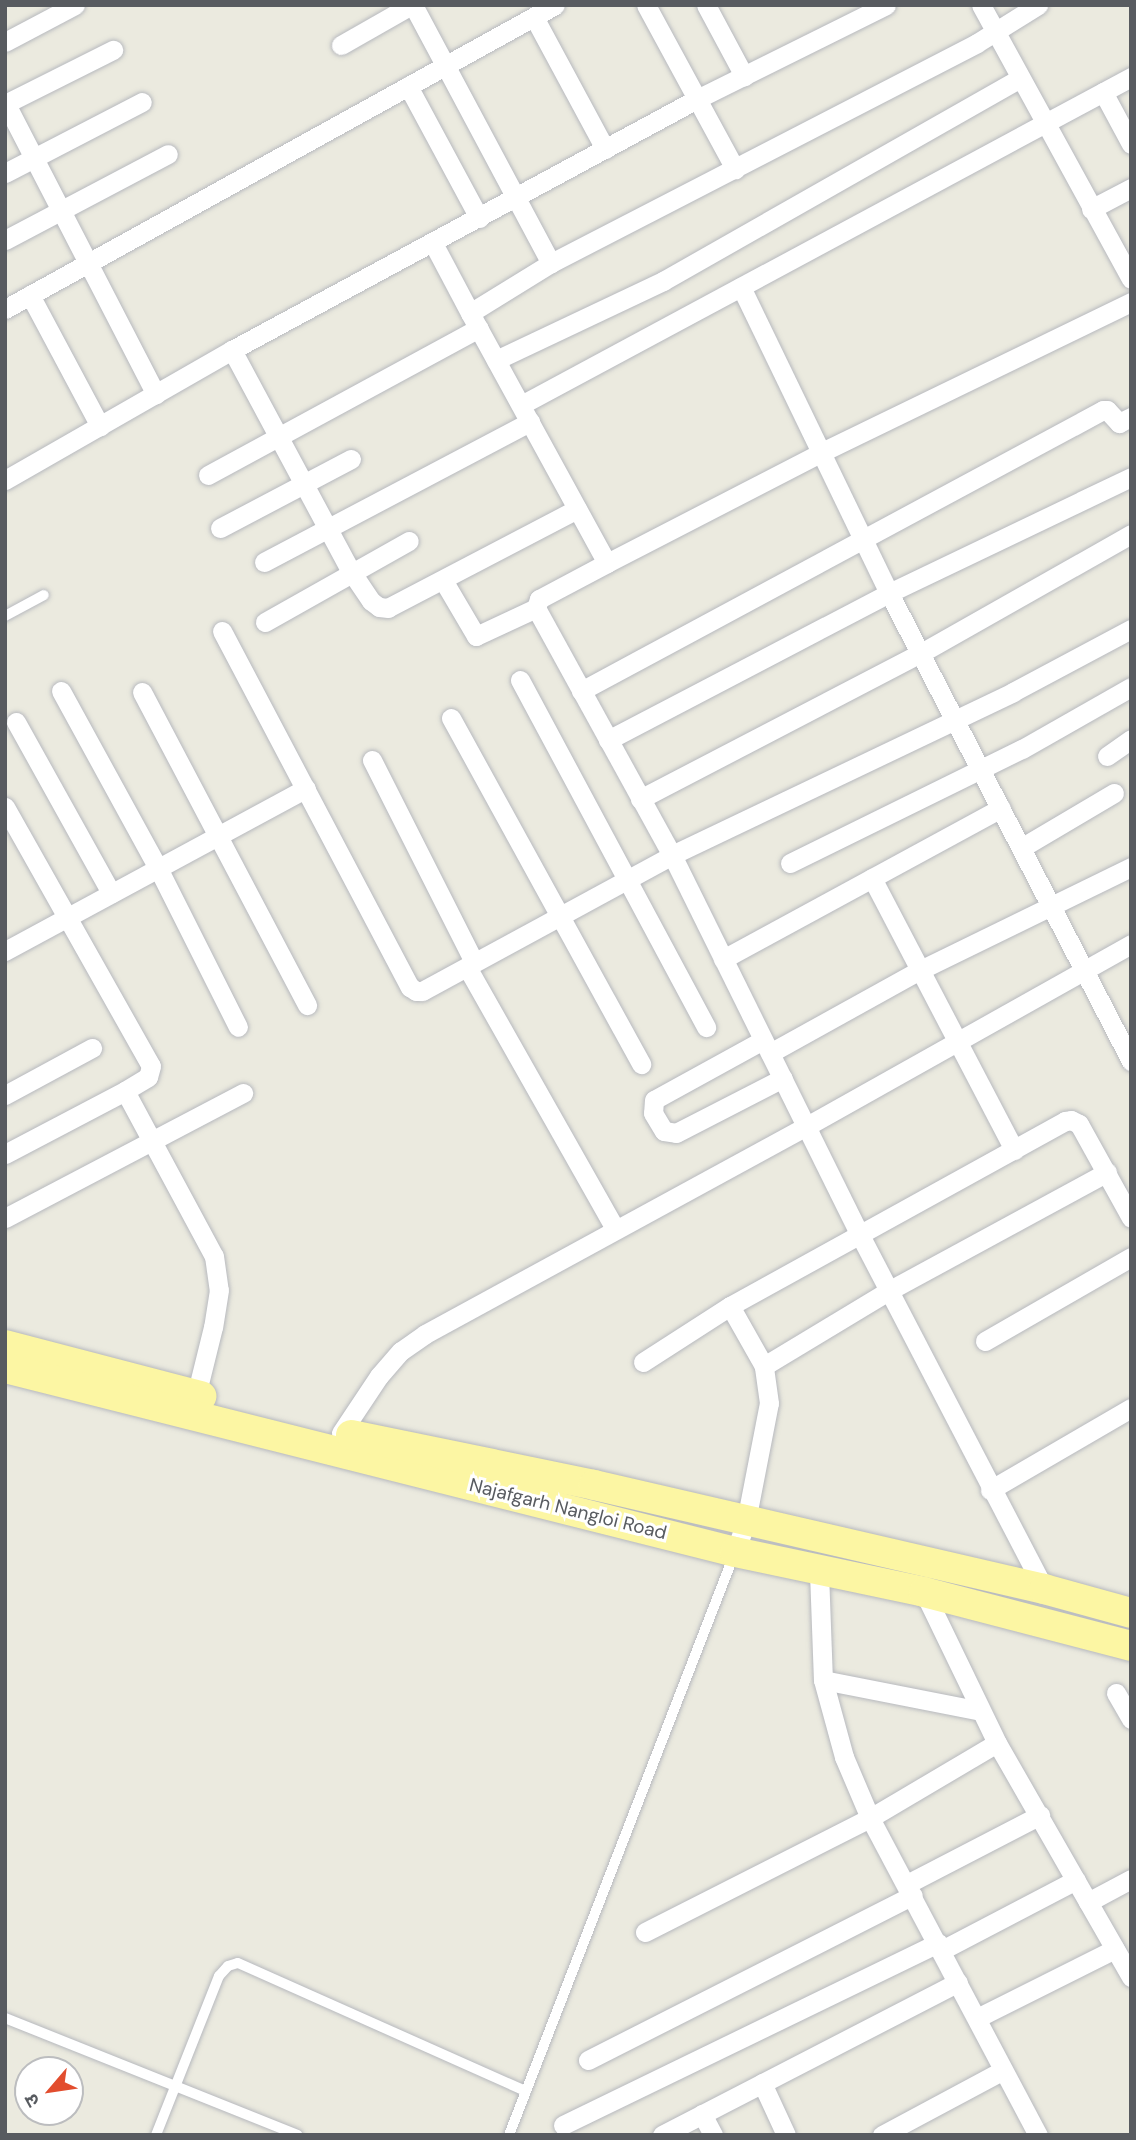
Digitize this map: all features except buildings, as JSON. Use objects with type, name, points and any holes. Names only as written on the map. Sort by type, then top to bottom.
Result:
[{"type":"main road","name":"Najafgarh Nangloi Road","points":[[5,1345],[194,1405],[736,1552],[819,1572],[924,1592],[1131,1646]]},
{"type":"main road","name":"Najafgarh Nangloi Road","points":[[5,1368],[341,1433],[746,1521],[1044,1589],[1131,1613]]},
{"type":"street","points":[[5,42],[75,5]]},
{"type":"street","points":[[341,45],[412,5],[551,263]]},
{"type":"street","points":[[646,5],[695,100],[735,169]]},
{"type":"street","points":[[706,5],[744,76]]},
{"type":"street","points":[[5,480],[232,350],[695,100],[887,5]]},
{"type":"street","points":[[981,5],[1131,279]]},
{"type":"street","points":[[208,475],[474,320],[551,263],[735,169],[995,31],[1038,5]]},
{"type":"street","points":[[5,309],[89,260],[544,10],[605,149]]},
{"type":"street","points":[[113,50],[6,103],[156,394]]},
{"type":"street","points":[[264,562],[328,529],[741,287],[1131,77]]},
{"type":"street","points":[[496,359],[663,281],[1020,78]]},
{"type":"street","points":[[408,86],[479,218]]},
{"type":"street","points":[[1103,92],[1131,144]]},
{"type":"street","points":[[5,173],[142,102]]},
{"type":"street","points":[[5,240],[167,155]]},
{"type":"street","points":[[1091,209],[1131,188]]},
{"type":"street","points":[[433,243],[607,563]]},
{"type":"street","points":[[741,287],[889,593],[1131,1061]]},
{"type":"street","points":[[30,295],[100,426]]},
{"type":"street","points":[[443,580],[476,636],[536,608],[539,599],[820,453],[1131,302]]},
{"type":"street","points":[[232,350],[352,573],[371,601],[379,607],[388,608],[577,509]]},
{"type":"street","points":[[581,691],[1103,410],[1107,410],[1119,423],[1131,417]]},
{"type":"street","points":[[220,528],[351,459]]},
{"type":"street","points":[[608,740],[889,593],[1131,477]]},
{"type":"street","points":[[640,799],[921,653],[1131,534]]},
{"type":"street","points":[[265,622],[409,541]]},
{"type":"street","points":[[536,608],[672,855],[860,1235],[990,1490],[1044,1589]]},
{"type":"street","points":[[222,631],[410,987],[422,991],[672,855],[954,720],[1131,629]]},
{"type":"street","points":[[520,681],[706,1027]]},
{"type":"street","points":[[790,863],[980,767],[1022,749],[1131,687]]},
{"type":"street","points":[[61,691],[157,866],[238,1027]]},
{"type":"street","points":[[142,692],[215,835],[307,1005]]},
{"type":"street","points":[[452,718],[641,1064]]},
{"type":"street","points":[[16,722],[111,893]]},
{"type":"street","points":[[1107,755],[1131,739]]},
{"type":"street","points":[[372,760],[471,964],[615,1229]]},
{"type":"street","points":[[5,951],[67,919],[157,866],[306,788]]},
{"type":"street","points":[[1021,848],[1114,793]]},
{"type":"street","points":[[5,807],[151,1066],[148,1077],[125,1091],[5,1154]]},
{"type":"street","points":[[723,959],[1001,808]]},
{"type":"street","points":[[783,1078],[677,1133],[664,1131],[653,1113],[654,1100],[1131,867]]},
{"type":"street","points":[[872,878],[1014,1150]]},
{"type":"street","points":[[341,1433],[379,1376],[401,1352],[425,1334],[807,1126],[1131,944]]},
{"type":"street","points":[[5,1095],[92,1048]]},
{"type":"street","points":[[125,1091],[214,1255],[218,1273],[213,1327],[194,1405]]},
{"type":"street","points":[[5,1218],[243,1094]]},
{"type":"street","points":[[643,1363],[730,1306],[1070,1120],[1079,1124],[1131,1218]]},
{"type":"street","points":[[764,1366],[890,1290],[1107,1172]]},
{"type":"street","points":[[985,1341],[1131,1257]]},
{"type":"street","points":[[730,1306],[764,1366],[769,1403],[746,1521],[736,1552]]},
{"type":"street","points":[[990,1490],[1131,1408]]},
{"type":"street","points":[[819,1572],[823,1680],[844,1758],[870,1818],[1038,2135]]},
{"type":"street","points":[[924,1592],[997,1743],[1131,1977]]},
{"type":"street","points":[[823,1680],[981,1712]]},
{"type":"street","points":[[1116,1693],[1131,1719]]},
{"type":"street","points":[[645,1932],[870,1818],[997,1743]]},
{"type":"street","points":[[588,2060],[910,1889],[1040,1815]]},
{"type":"street","points":[[1088,1902],[1131,1879]]},
{"type":"street","points":[[563,2125],[1076,1881]]},
{"type":"street","points":[[977,2018],[1115,1949]]},
{"type":"street","points":[[662,2135],[958,1982]]},
{"type":"street","points":[[883,2135],[1003,2070]]},
{"type":"street","points":[[762,2084],[786,2135]]},
{"type":"street","points":[[702,2114],[713,2135]]},
{"type":"lane","points":[[5,616],[44,595]]},
{"type":"lane","points":[[509,2135],[736,1552]]},
{"type":"lane","points":[[156,2135],[219,1976],[228,1966],[238,1963],[526,2091]]},
{"type":"lane","points":[[5,2018],[297,2135]]}]
